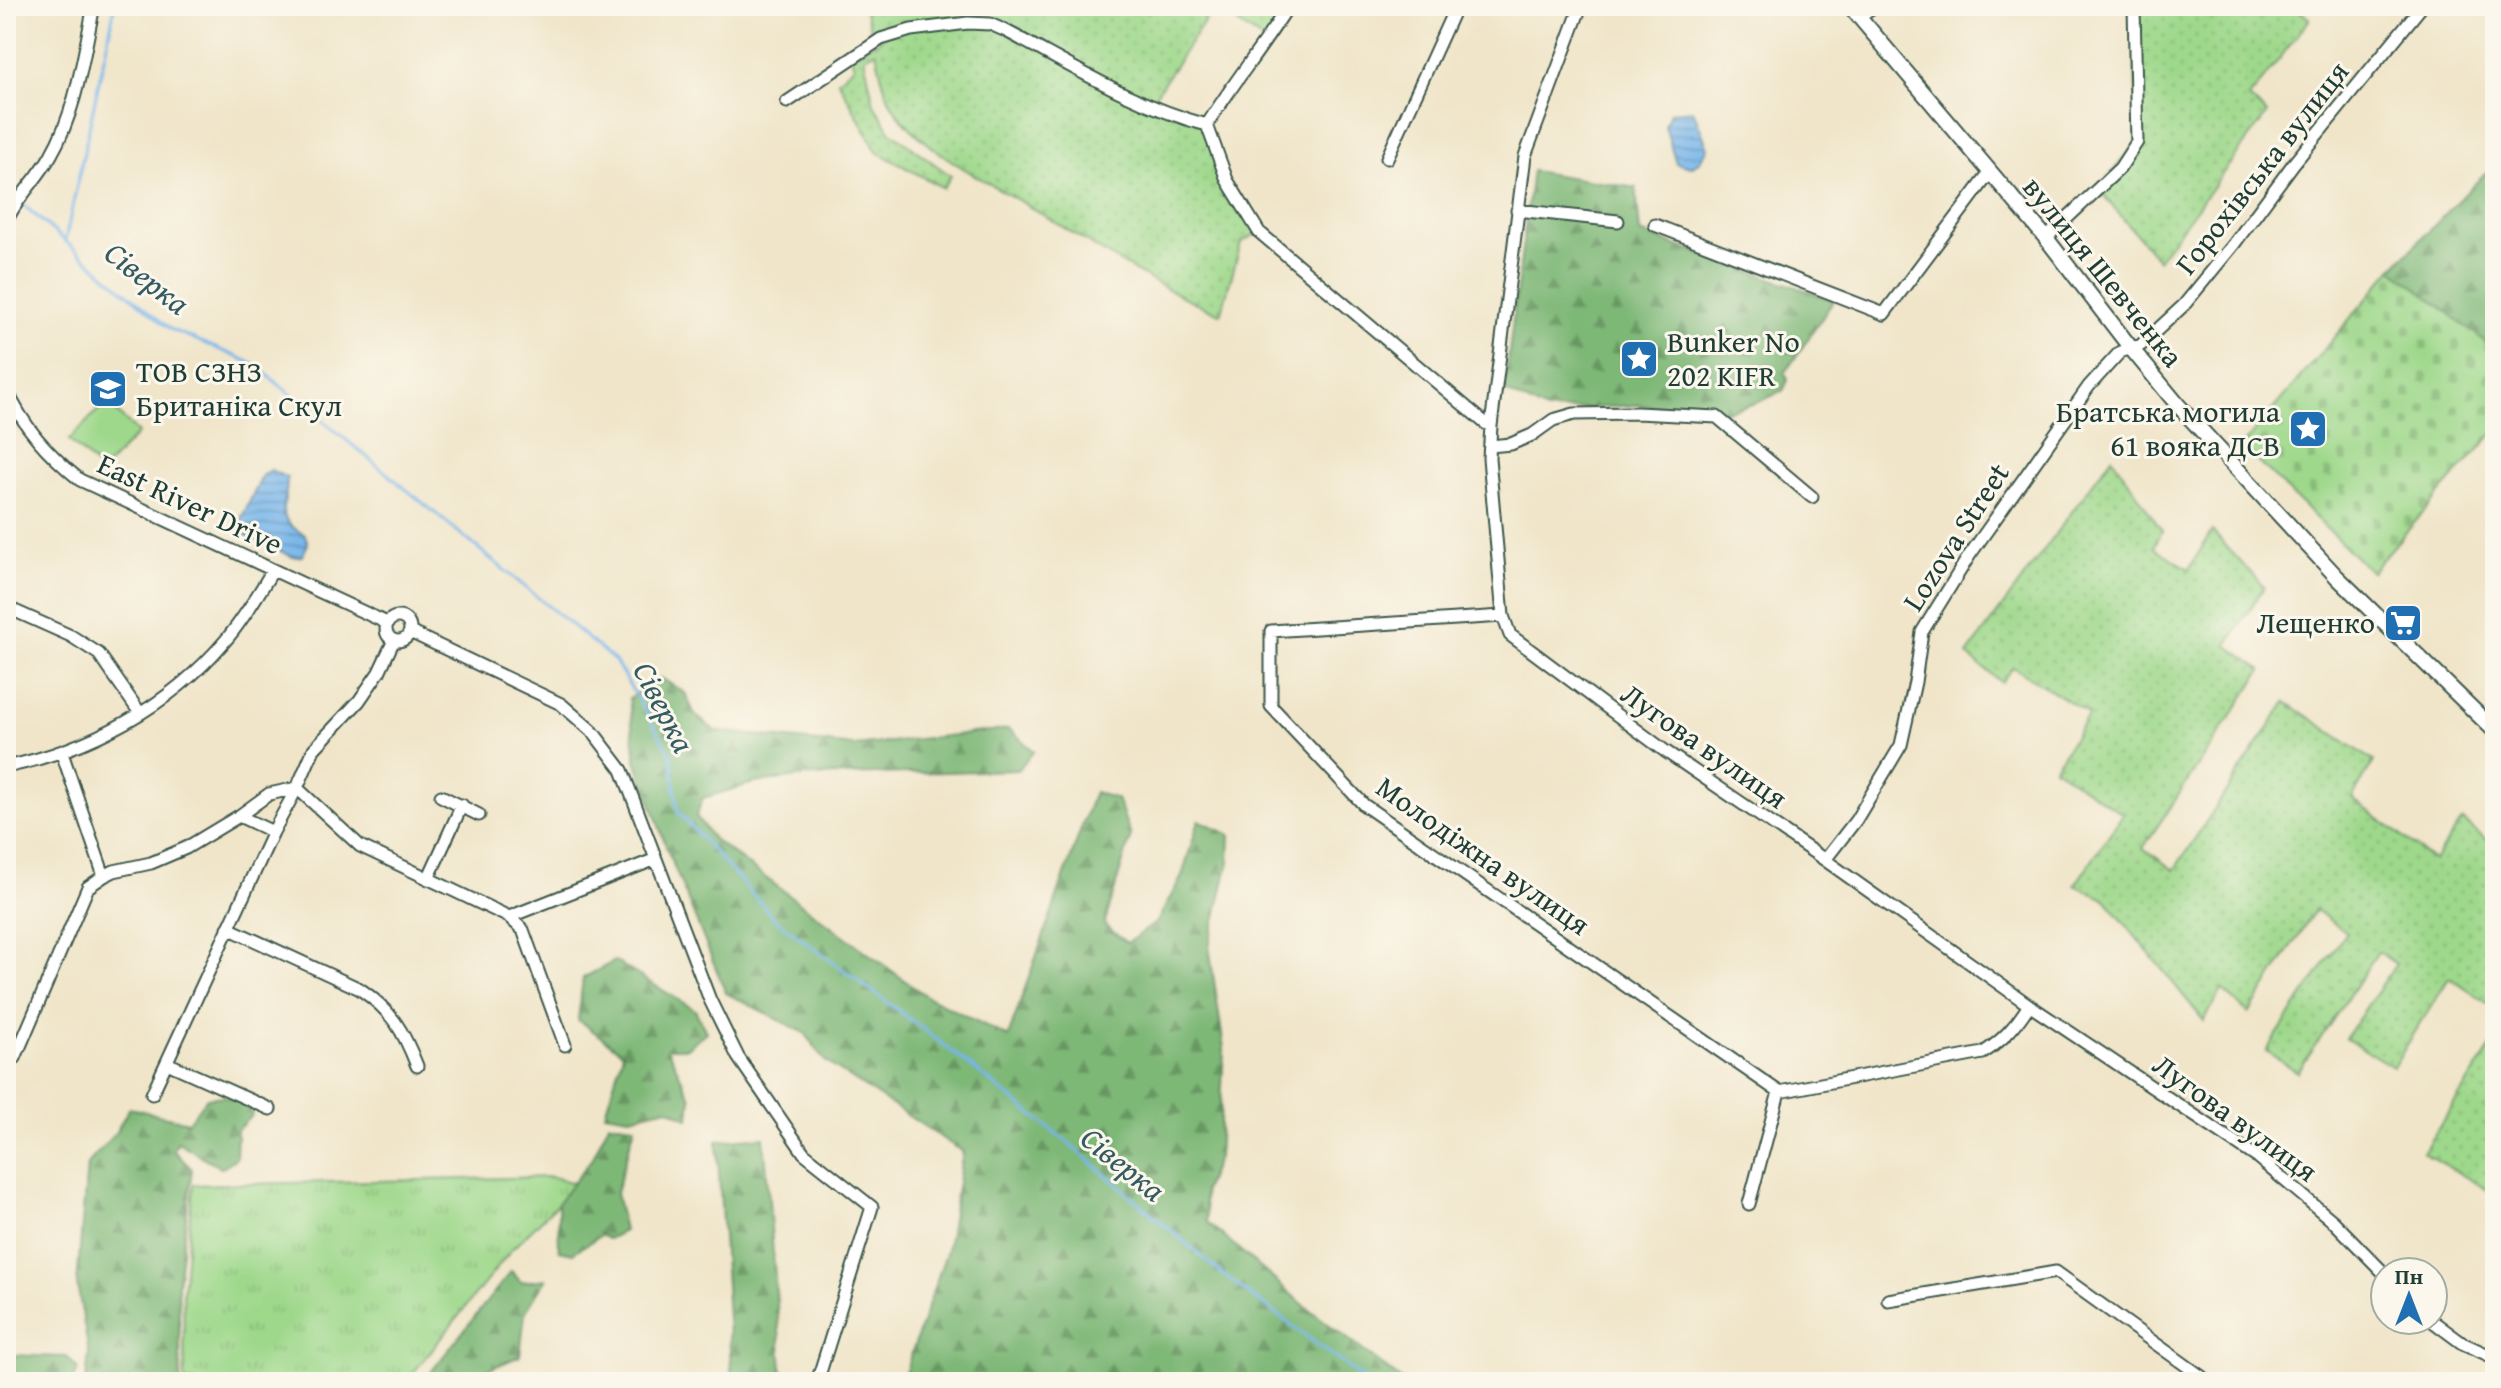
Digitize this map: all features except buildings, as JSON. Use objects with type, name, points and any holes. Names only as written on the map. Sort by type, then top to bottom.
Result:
[{"type":"street","points":[[7,220],[25,189],[50,157],[65,127],[94,6]]},
{"type":"street","points":[[1207,125],[1288,6]]},
{"type":"street","points":[[1387,158],[1456,6]]},
{"type":"street","points":[[1854,11],[1875,6]]},
{"type":"street","points":[[2046,238],[2120,168],[2137,142],[2134,6]]},
{"type":"street","name":"Горохівська вулиця","points":[[2130,347],[2141,345],[2184,305],[2422,6]]},
{"type":"street","points":[[1503,616],[1490,446],[1517,210],[1525,156],[1577,7]]},
{"type":"street","name":"вулиця Шевченка","points":[[1854,11],[2046,238],[2177,404],[2337,577],[2495,731]]},
{"type":"street","points":[[787,102],[881,39],[911,30],[968,23],[990,24],[1138,102],[1169,115],[1207,125]]},
{"type":"street","points":[[1207,125],[1227,180],[1259,232],[1491,426]]},
{"type":"street","points":[[1655,225],[1884,314],[1989,174]]},
{"type":"street","points":[[1517,210],[1618,221]]},
{"type":"street","name":"Lozova Street","points":[[1825,860],[1880,784],[1901,745],[1922,632],[1969,556],[2089,386],[2120,352],[2130,347]]},
{"type":"street","name":"Еаst Rіvеr Drive","points":[[6,388],[43,448],[80,480],[387,623]]},
{"type":"street","points":[[1490,446],[1511,444],[1532,435],[1553,420],[1574,414],[1717,417],[1812,497]]},
{"type":"street","points":[[6,767],[62,753],[104,735],[172,691],[224,642],[247,613],[273,570]]},
{"type":"street","points":[[6,607],[71,636],[99,654],[140,713]]},
{"type":"street","name":"Лугова вулиця","points":[[1503,616],[1510,635],[1665,751],[2029,1005],[2258,1158],[2334,1222],[2369,1258]]},
{"type":"street","name":"Молодіжна вулиця","points":[[1503,616],[1271,631],[1271,706],[1364,805],[1779,1092]]},
{"type":"street","points":[[400,617],[409,624],[410,632],[405,638],[394,640],[386,631],[387,623],[392,618],[400,617]]},
{"type":"street","points":[[410,632],[561,704],[593,732],[622,770],[710,1000],[738,1057],[804,1153],[872,1207],[817,1382]]},
{"type":"street","points":[[152,1094],[314,749],[359,701],[379,672],[394,640]]},
{"type":"street","points":[[62,753],[104,876]]},
{"type":"street","points":[[15,1058],[88,887],[114,871],[151,863],[186,848],[269,794],[297,788]]},
{"type":"street","points":[[297,788],[360,846],[509,917],[523,930],[565,1045]]},
{"type":"street","points":[[441,796],[479,815]]},
{"type":"street","points":[[428,879],[462,805]]},
{"type":"street","points":[[239,816],[273,832]]},
{"type":"street","points":[[509,917],[656,859]]},
{"type":"street","points":[[228,928],[360,989],[379,1002],[400,1027],[417,1066]]},
{"type":"street","points":[[1749,1204],[1779,1092],[1983,1053],[2001,1042],[2029,1005]]},
{"type":"street","points":[[167,1063],[270,1109]]},
{"type":"street","points":[[1888,1300],[2056,1272],[2209,1382]]},
{"type":"street","points":[[2449,1336],[2495,1358]]},
{"type":"green space","points":[[863,6],[1288,6],[1266,42],[1214,7],[1150,103],[1207,125],[1227,180],[1259,232],[1241,243],[1221,314],[1125,265],[931,146],[891,104],[876,51],[864,57],[874,104],[891,132],[951,176],[943,188],[877,152],[838,80],[854,66],[851,57],[881,39],[871,30]]},
{"type":"green space","points":[[2134,6],[2294,6],[2310,19],[2249,98],[2267,114],[2158,260],[2098,189],[2137,142]]},
{"type":"green space","points":[[2495,163],[2495,349],[2392,269]]},
{"type":"green space","points":[[1532,171],[1636,188],[1640,233],[1834,300],[1785,373],[1788,380],[1783,391],[1756,403],[1720,413],[1638,405],[1546,411],[1504,391]]},
{"type":"green space","points":[[2392,269],[2495,349],[2495,431],[2371,572],[2242,446]]},
{"type":"green space","points":[[106,402],[138,433],[102,471],[69,440]]},
{"type":"green space","points":[[2112,457],[2162,531],[2154,547],[2189,569],[2212,531],[2264,587],[2227,645],[2262,670],[2143,848],[2174,870],[2286,702],[2374,761],[2352,798],[2434,861],[2462,820],[2495,847],[2495,1008],[2449,978],[2393,1067],[2345,1038],[2396,964],[2378,952],[2298,1072],[2266,1051],[2346,932],[2315,910],[2249,1013],[2222,990],[2204,1021],[2105,899],[2075,885],[2123,814],[2054,768],[2089,714],[2013,667],[2001,682],[1967,655]]},
{"type":"green space","points":[[661,678],[685,693],[695,715],[715,731],[855,746],[1009,729],[1034,751],[1017,770],[805,776],[754,783],[703,798],[696,816],[713,839],[926,996],[1008,1037],[1094,792],[1117,799],[1131,836],[1104,925],[1127,943],[1157,922],[1182,876],[1199,820],[1230,835],[1229,862],[1209,946],[1224,1049],[1218,1157],[1204,1191],[1207,1222],[1305,1306],[1404,1382],[902,1382],[947,1250],[963,1152],[825,1061],[805,1033],[726,993],[668,852],[636,760],[629,698]]},
{"type":"green space","points":[[615,961],[695,1010],[706,1032],[687,1048],[667,1048],[691,1098],[689,1119],[668,1108],[630,1117],[605,1113],[623,1053],[578,1020],[583,978]]},
{"type":"green space","points":[[2495,1041],[2495,1194],[2423,1152]]},
{"type":"green space","points":[[225,1096],[246,1103],[252,1115],[237,1130],[236,1158],[221,1168],[178,1142],[173,1150],[192,1169],[178,1284],[181,1382],[86,1382],[89,1353],[77,1284],[87,1165],[116,1132],[129,1108],[188,1122],[207,1098]]},
{"type":"green space","points":[[609,1123],[635,1126],[616,1193],[624,1231],[608,1239],[601,1235],[573,1253],[559,1250],[558,1203],[593,1157]]},
{"type":"green space","points":[[764,1137],[783,1382],[732,1382],[717,1141]]},
{"type":"green space","points":[[553,1177],[577,1184],[512,1249],[406,1382],[185,1382],[183,1292],[193,1185]]},
{"type":"green space","points":[[511,1271],[521,1282],[546,1279],[525,1313],[520,1356],[459,1382],[423,1382]]},
{"type":"green space","points":[[6,1355],[67,1357],[78,1369],[73,1382],[6,1382]]},
{"type":"water","points":[[1693,110],[1708,148],[1700,161],[1691,167],[1676,163],[1665,126],[1670,112]]},
{"type":"water","points":[[271,470],[287,478],[285,517],[288,523],[305,535],[308,544],[302,556],[293,557],[243,534],[240,521],[263,475]]},
{"type":"waterway","name":"Сіверка","points":[[115,6],[65,241],[170,329],[254,364],[615,661],[671,754],[678,812],[776,920],[922,1028],[1071,1145],[1221,1273],[1368,1382]]},
{"type":"waterway","points":[[6,191],[15,199]]},
{"type":"waterway","points":[[21,203],[64,240]]},
{"type":"place","name":"Bunker No 202 KIFR","points":[[1639,359]]},
{"type":"place","name":"ТОВ СЗНЗ Британіка Скул","points":[[108,389]]},
{"type":"place","name":"Братська могила 61 вояка ДСВ","points":[[2308,429]]},
{"type":"place","name":"Лещенко","points":[[2403,623]]}]
